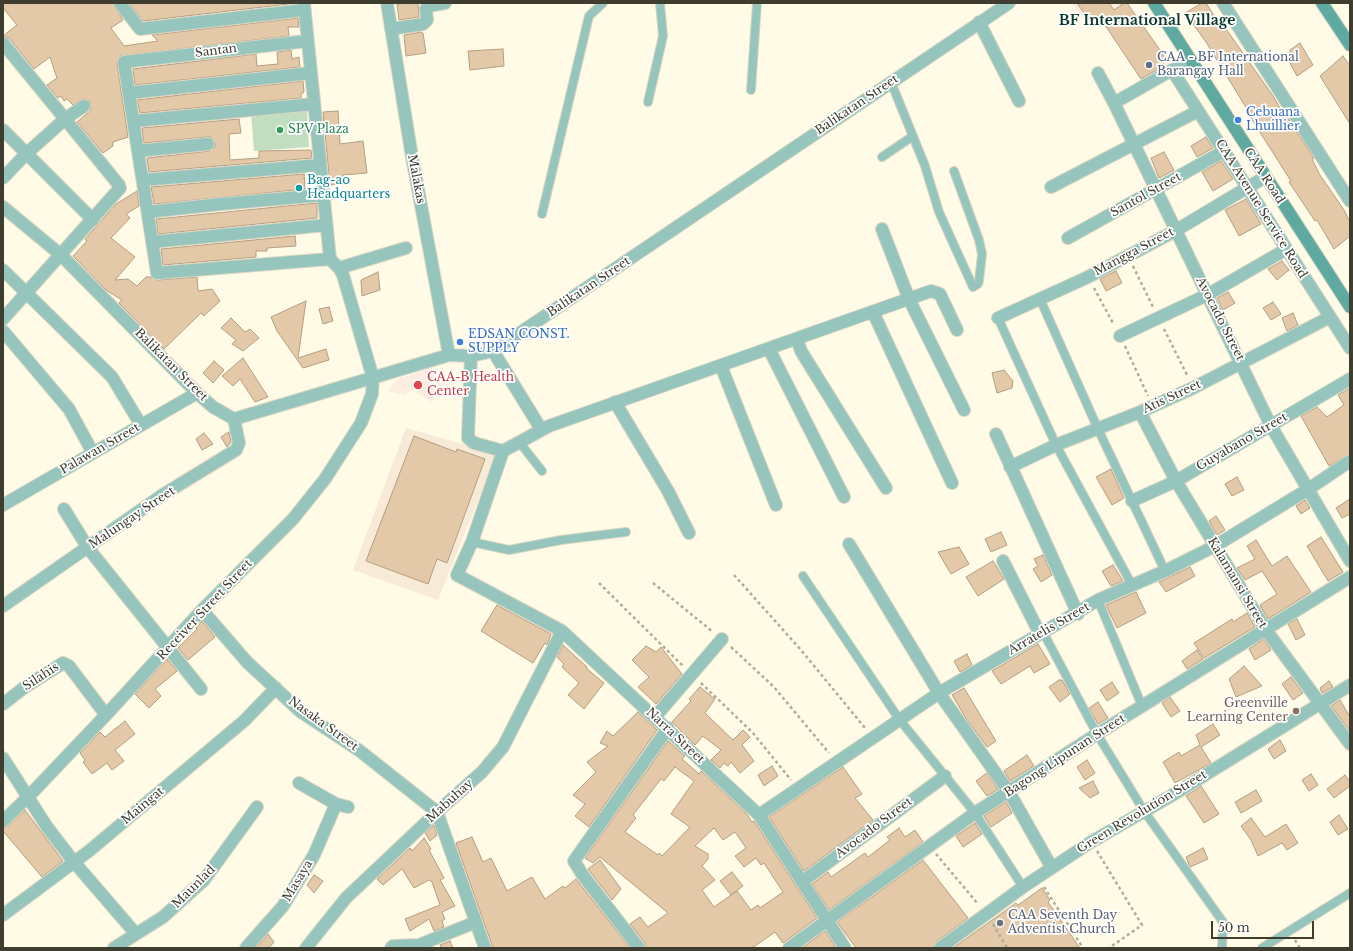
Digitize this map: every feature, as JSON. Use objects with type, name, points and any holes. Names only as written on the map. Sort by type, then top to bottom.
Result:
[{"type":"main road","name":"CAA Road","points":[[1154,3],[1191,63],[1350,307]]},
{"type":"main road","points":[[1322,3],[1350,45]]},
{"type":"street","points":[[120,3],[140,29],[304,7],[326,225],[334,263],[343,275],[373,378]]},
{"type":"street","name":"Malakas","points":[[387,3],[412,157],[449,355]]},
{"type":"street","points":[[391,29],[423,24],[427,20],[426,9],[428,6],[445,3]]},
{"type":"street","name":"Balikatan Street","points":[[3,207],[61,255],[197,393],[213,407],[234,419],[449,355],[471,356],[493,351],[1009,3]]},
{"type":"street","points":[[1223,3],[1350,201]]},
{"type":"street","points":[[979,22],[1020,100]]},
{"type":"street","name":"Santan","points":[[129,93],[124,62],[307,41]]},
{"type":"street","points":[[3,43],[120,185],[118,192],[3,319]]},
{"type":"street","points":[[1114,103],[1172,70],[1191,63]]},
{"type":"street","name":"CAA Avenue Service Road","points":[[1172,70],[1350,348]]},
{"type":"street","points":[[311,72],[129,93],[157,273],[334,263],[406,248]]},
{"type":"street","name":"Avocado Street","points":[[1098,73],[1242,364],[1271,426],[1307,490],[1350,561]]},
{"type":"street","points":[[134,121],[314,104]]},
{"type":"street","points":[[3,178],[26,154],[65,119],[84,106]]},
{"type":"street","points":[[1050,187],[1198,111]]},
{"type":"street","points":[[3,130],[93,220]]},
{"type":"street","points":[[138,151],[208,144]]},
{"type":"street","name":"Santol Street","points":[[1068,238],[1224,151]]},
{"type":"street","points":[[143,180],[320,165]]},
{"type":"street","name":"Mangga Street","points":[[998,318],[1088,277],[1175,231],[1265,177]]},
{"type":"street","points":[[148,212],[323,195]]},
{"type":"street","points":[[152,242],[326,225]]},
{"type":"street","points":[[882,229],[908,299],[964,410]]},
{"type":"street","points":[[1120,336],[1207,295],[1286,250]]},
{"type":"street","points":[[3,270],[112,377],[141,425]]},
{"type":"street","points":[[471,356],[468,438],[474,442],[503,451],[520,443],[541,429],[931,291],[940,294],[957,330]]},
{"type":"street","points":[[873,312],[952,483]]},
{"type":"street","name":"Atis Street","points":[[1010,467],[1056,445],[1140,412],[1242,364],[1330,317]]},
{"type":"street","points":[[3,331],[69,409],[93,453]]},
{"type":"street","points":[[796,339],[801,351],[886,488]]},
{"type":"street","points":[[769,349],[844,497]]},
{"type":"street","points":[[493,351],[541,429]]},
{"type":"street","points":[[721,366],[776,505]]},
{"type":"street","name":"Receiver Street Street","points":[[3,821],[28,798],[168,649],[202,610],[293,519],[325,479],[361,423],[372,394],[373,378]]},
{"type":"street","name":"Guyabano Street","points":[[1132,501],[1176,481],[1350,379]]},
{"type":"street","name":"Palawan Street","points":[[3,505],[197,393]]},
{"type":"street","points":[[615,402],[668,491],[689,533]]},
{"type":"street","name":"Kalamansi Street","points":[[1140,412],[1176,481],[1266,630],[1350,744]]},
{"type":"street","name":"Malungay Street","points":[[3,606],[164,494],[236,450],[239,443],[234,419]]},
{"type":"street","points":[[996,434],[1078,614]]},
{"type":"street","points":[[472,542],[503,451]]},
{"type":"street","name":"Arratelis Street","points":[[759,815],[939,693],[1042,633],[1078,614],[1098,600],[1165,571],[1215,546],[1307,490],[1350,461]]},
{"type":"street","points":[[64,508],[88,548],[201,689]]},
{"type":"street","name":"Narra Street","points":[[472,542],[457,575],[562,631],[668,728],[759,815],[845,948]]},
{"type":"street","points":[[849,544],[939,693],[1009,792],[1052,868]]},
{"type":"street","points":[[1003,561],[1042,633]]},
{"type":"street","name":"Bagong Lipunan Street","points":[[789,948],[975,813],[1097,734],[1350,577]]},
{"type":"street","name":"Nasaka Street","points":[[202,610],[247,662],[301,712],[360,751],[437,812]]},
{"type":"street","name":"Mabuhay","points":[[306,948],[346,898],[437,812],[482,772],[503,747],[562,631]]},
{"type":"street","points":[[655,717],[722,639]]},
{"type":"street","name":"Silahis","points":[[3,704],[25,687],[63,663],[69,666],[106,715]]},
{"type":"street","name":"Green Revolution Street","points":[[940,948],[1023,888],[1091,842],[1350,685]]},
{"type":"street","name":"Maingat","points":[[3,915],[74,862],[244,721],[276,688]]},
{"type":"street","points":[[639,948],[582,874],[574,861],[668,728]]},
{"type":"street","points":[[3,758],[47,827],[74,862],[136,934]]},
{"type":"street","name":"Avocado Street","points":[[803,881],[945,776]]},
{"type":"street","name":"Masaya","points":[[246,948],[283,906],[342,806],[299,783]]},
{"type":"street","name":"Maunlad","points":[[114,948],[168,912],[204,880],[257,807]]},
{"type":"street","points":[[437,812],[485,948]]},
{"type":"street","points":[[391,948],[419,945],[476,922]]},
{"type":"lane","points":[[542,214],[589,16],[603,3]]},
{"type":"lane","points":[[648,102],[663,36],[660,3]]},
{"type":"lane","points":[[751,90],[757,3]]},
{"type":"lane","points":[[891,82],[925,166],[939,212],[973,287],[978,284],[979,280],[982,254],[980,240],[954,171]]},
{"type":"lane","points":[[882,157],[913,136]]},
{"type":"lane","points":[[1040,299],[1098,429],[1165,571]]},
{"type":"lane","points":[[998,318],[1056,445],[1132,585]]},
{"type":"lane","points":[[520,443],[542,471]]},
{"type":"lane","points":[[472,542],[509,550],[562,540],[626,532]]},
{"type":"lane","points":[[803,576],[899,719],[975,813],[1023,888]]},
{"type":"lane","points":[[1098,600],[1142,706]]},
{"type":"lane","points":[[1042,633],[1097,734],[1144,811],[1223,922],[1222,948]]},
{"type":"lane","points":[[1262,948],[1350,893]]},
{"type":"path","points":[[734,575],[801,650],[873,738]]},
{"type":"path","points":[[653,583],[722,639],[774,687],[837,762]]},
{"type":"path","points":[[1091,842],[1142,925],[1109,948]]},
{"type":"path","points":[[929,845],[986,914],[1007,948]]},
{"type":"path","points":[[1039,878],[1082,948]]},
{"type":"shaded area","points":[[1072,3],[1123,3],[1088,25]]},
{"type":"shaded area","name":"CAA-B Health Center","points":[[431,368],[447,380],[432,402],[412,390],[404,395],[388,391],[398,379]]},
{"type":"shaded area","points":[[406,428],[497,454],[438,600],[353,570]]},
{"type":"green space","name":"SPV Plaza","points":[[307,110],[309,147],[254,151],[251,114]]},
{"type":"building","points":[[3,3],[113,3],[123,20],[111,28],[124,46],[158,41],[152,35],[298,18],[299,27],[288,27],[289,36],[120,56],[117,63],[128,137],[113,142],[113,146],[103,153],[77,122],[91,110],[90,101],[83,99],[73,105],[67,99],[64,101],[61,96],[58,98],[47,85],[57,78],[50,57],[34,69],[9,38],[3,36],[17,25],[3,8]]},
{"type":"building","points":[[129,3],[297,3],[143,21]]},
{"type":"building","points":[[418,3],[419,17],[399,20],[397,4]]},
{"type":"building","points":[[1077,3],[1109,3],[1114,10],[1124,3],[1127,3],[1167,60],[1163,63],[1165,65],[1141,79],[1099,16],[1090,22]]},
{"type":"building","points":[[1202,3],[1206,3],[1222,28],[1224,26],[1273,96],[1286,118],[1287,117],[1314,158],[1312,159],[1320,175],[1344,210],[1350,222],[1350,236],[1334,249],[1317,220],[1315,221],[1289,182],[1291,181],[1249,115],[1250,114],[1206,42],[1185,13]]},
{"type":"building","points":[[421,32],[423,33],[426,53],[406,56],[404,35]]},
{"type":"building","points":[[1300,43],[1313,65],[1297,76],[1290,63],[1290,50]]},
{"type":"building","points":[[503,49],[504,66],[470,70],[468,51]]},
{"type":"building","points":[[291,50],[292,59],[299,57],[300,67],[135,85],[133,69],[256,54],[257,66],[278,64],[277,52]]},
{"type":"building","points":[[1343,56],[1350,66],[1350,124],[1320,76]]},
{"type":"building","points":[[303,81],[304,92],[301,94],[301,98],[140,113],[137,100]]},
{"type":"building","points":[[338,111],[340,144],[363,141],[367,173],[343,175],[344,183],[330,185],[323,112]]},
{"type":"building","points":[[239,119],[241,133],[229,134],[230,160],[259,158],[259,151],[311,150],[312,158],[149,172],[147,158],[209,151],[215,147],[215,143],[211,137],[207,137],[144,143],[142,128]]},
{"type":"building","points":[[1206,137],[1213,148],[1197,157],[1191,146]]},
{"type":"building","points":[[1164,152],[1174,170],[1159,178],[1151,158]]},
{"type":"building","points":[[1221,161],[1233,179],[1213,191],[1202,172]]},
{"type":"building","points":[[304,174],[305,189],[154,204],[151,187]]},
{"type":"building","points":[[137,191],[139,206],[126,214],[130,218],[111,238],[135,257],[115,280],[128,279],[137,286],[146,277],[151,277],[158,280],[197,277],[198,291],[212,289],[220,301],[204,316],[201,313],[164,349],[119,303],[122,300],[106,290],[73,256],[87,241],[85,239],[116,204]]},
{"type":"building","points":[[1246,199],[1261,224],[1239,236],[1225,210]]},
{"type":"building","points":[[317,203],[317,218],[158,234],[156,219]]},
{"type":"building","points":[[295,236],[296,246],[267,248],[267,251],[256,251],[256,257],[163,265],[161,249]]},
{"type":"building","points":[[1282,261],[1289,270],[1277,280],[1268,269]]},
{"type":"building","points":[[1116,271],[1122,283],[1106,291],[1100,279]]},
{"type":"building","points":[[378,272],[380,290],[362,296],[361,280]]},
{"type":"building","points":[[1228,292],[1235,303],[1223,310],[1217,298]]},
{"type":"building","points":[[306,301],[298,358],[326,349],[329,360],[303,368],[277,331],[271,317]]},
{"type":"building","points":[[1273,302],[1281,314],[1271,320],[1263,308]]},
{"type":"building","points":[[329,307],[333,321],[323,324],[319,309]]},
{"type":"building","points":[[1293,313],[1298,325],[1287,331],[1282,318]]},
{"type":"building","points":[[231,318],[245,332],[250,329],[259,338],[243,351],[232,344],[236,340],[221,328]]},
{"type":"building","points":[[243,358],[268,397],[255,402],[240,379],[233,386],[222,376]]},
{"type":"building","points":[[214,361],[224,370],[213,383],[203,373]]},
{"type":"building","points":[[1004,370],[1013,381],[1012,388],[997,393],[992,373]]},
{"type":"building","points":[[1350,388],[1350,454],[1329,466],[1301,416],[1317,407],[1327,417],[1344,405],[1338,395]]},
{"type":"building","points":[[229,432],[231,442],[227,447],[221,437]]},
{"type":"building","points":[[204,433],[213,444],[202,450],[196,439]]},
{"type":"building","points":[[414,436],[456,452],[457,449],[485,459],[447,563],[437,559],[428,584],[366,561]]},
{"type":"building","points":[[1111,469],[1124,498],[1112,505],[1096,477]]},
{"type":"building","points":[[1237,477],[1244,490],[1232,496],[1225,484]]},
{"type":"building","points":[[1350,499],[1350,514],[1342,518],[1336,508]]},
{"type":"building","points":[[1305,500],[1310,508],[1301,514],[1296,506]]},
{"type":"building","points":[[1216,516],[1225,530],[1217,535],[1209,521]]},
{"type":"building","points":[[1001,532],[1007,545],[991,552],[985,539]]},
{"type":"building","points":[[1321,537],[1343,572],[1328,581],[1307,546]]},
{"type":"building","points":[[1256,540],[1272,566],[1287,556],[1311,592],[1268,619],[1260,605],[1277,594],[1262,571],[1245,580],[1237,568],[1255,559],[1247,546]]},
{"type":"building","points":[[959,547],[969,564],[951,574],[938,552]]},
{"type":"building","points":[[1043,555],[1052,575],[1041,582],[1033,569],[1038,566],[1034,559]]},
{"type":"building","points":[[993,561],[1004,579],[978,596],[966,577]]},
{"type":"building","points":[[1113,565],[1123,581],[1111,586],[1102,571]]},
{"type":"building","points":[[1190,567],[1195,576],[1166,592],[1159,582]]},
{"type":"building","points":[[1136,592],[1146,613],[1117,628],[1106,605]]},
{"type":"building","points":[[497,605],[551,634],[547,645],[545,643],[533,663],[481,631]]},
{"type":"building","points":[[1247,613],[1255,627],[1204,658],[1194,643],[1232,619],[1233,622]]},
{"type":"building","points":[[1297,619],[1305,635],[1296,640],[1288,624]]},
{"type":"building","points":[[202,621],[215,637],[188,660],[178,648],[197,629],[196,628]]},
{"type":"building","points":[[1264,639],[1271,650],[1255,660],[1249,649]]},
{"type":"building","points":[[1038,644],[1050,664],[1034,673],[1030,666],[1001,684],[992,671]]},
{"type":"building","points":[[563,645],[587,667],[586,668],[604,683],[584,709],[568,695],[579,683],[562,667],[564,664],[557,657]]},
{"type":"building","points":[[646,646],[656,652],[661,647],[682,674],[656,704],[638,687],[649,677],[632,660]]},
{"type":"building","points":[[1197,650],[1203,659],[1187,669],[1182,661]]},
{"type":"building","points":[[967,654],[972,665],[960,672],[954,661]]},
{"type":"building","points":[[167,659],[177,671],[155,689],[161,696],[149,708],[135,694]]},
{"type":"building","points":[[1244,666],[1262,686],[1236,697],[1229,679]]},
{"type":"building","points":[[1291,677],[1303,693],[1293,700],[1282,684]]},
{"type":"building","points":[[1059,680],[1062,680],[1070,694],[1060,702],[1049,687]]},
{"type":"building","points":[[1329,681],[1333,687],[1322,693],[1320,688]]},
{"type":"building","points":[[1112,682],[1119,693],[1107,701],[1100,690]]},
{"type":"building","points":[[700,687],[715,699],[705,713],[733,740],[743,730],[750,737],[742,745],[754,761],[740,773],[731,762],[728,766],[724,763],[720,768],[711,760],[721,750],[703,736],[695,745],[672,722],[691,701],[689,699]]},
{"type":"building","points":[[964,688],[996,741],[987,747],[967,720],[952,695]]},
{"type":"building","points":[[1170,697],[1180,711],[1171,717],[1162,703]]},
{"type":"building","points":[[1340,700],[1350,717],[1350,731],[1331,706]]},
{"type":"building","points":[[1098,702],[1108,718],[1098,724],[1089,708]]},
{"type":"building","points":[[638,712],[657,730],[589,827],[575,816],[585,804],[573,795],[596,772],[587,762],[608,746],[600,743],[607,731],[613,736]]},
{"type":"building","points":[[125,721],[135,734],[115,750],[124,761],[112,770],[107,763],[92,774],[83,762],[85,760],[80,753],[100,732],[105,737]]},
{"type":"building","points":[[1213,724],[1220,735],[1201,747],[1211,763],[1175,783],[1163,762],[1179,752],[1181,756],[1200,745],[1196,735]]},
{"type":"building","points":[[1280,740],[1286,751],[1274,759],[1268,749]]},
{"type":"building","points":[[668,741],[685,756],[682,759],[699,774],[701,771],[746,813],[752,822],[754,821],[817,918],[783,943],[775,932],[752,948],[646,948],[645,943],[630,924],[640,917],[648,927],[668,913],[600,857],[593,863],[585,858]],"holes":[[[675,767],[694,781],[671,814],[690,827],[662,856],[659,853],[658,855],[625,832],[636,818],[633,815],[661,779],[664,781]],[[714,828],[723,840],[735,832],[746,848],[735,856],[744,867],[756,858],[761,865],[764,863],[783,892],[760,908],[758,905],[751,910],[737,891],[714,907],[702,890],[715,880],[702,866],[708,859],[708,854],[695,846]]]},
{"type":"building","points":[[1027,755],[1034,766],[1010,781],[1004,771]]},
{"type":"building","points":[[1087,760],[1095,773],[1085,780],[1077,767]]},
{"type":"building","points":[[772,766],[778,776],[764,786],[758,775]]},
{"type":"building","points":[[843,767],[862,794],[855,798],[873,820],[804,871],[769,817]]},
{"type":"building","points":[[987,773],[998,789],[987,796],[976,781]]},
{"type":"building","points":[[1311,774],[1318,785],[1309,791],[1302,780]]},
{"type":"building","points":[[1345,775],[1350,782],[1350,786],[1334,798],[1327,789]]},
{"type":"building","points":[[1093,781],[1099,793],[1090,798],[1079,788]]},
{"type":"building","points":[[1201,786],[1219,814],[1204,823],[1186,796]]},
{"type":"building","points":[[1256,790],[1262,801],[1241,813],[1235,802]]},
{"type":"building","points":[[1006,802],[1012,813],[991,827],[984,816]]},
{"type":"building","points":[[25,810],[63,861],[42,877],[3,831],[3,828],[8,826]]},
{"type":"building","points":[[1339,815],[1348,829],[1338,835],[1330,822]]},
{"type":"building","points":[[1251,818],[1265,837],[1286,824],[1298,843],[1287,850],[1282,843],[1258,856],[1251,840],[1241,826]]},
{"type":"building","points":[[975,823],[982,834],[963,847],[956,836]]},
{"type":"building","points":[[434,825],[437,835],[430,841],[425,833]]},
{"type":"building","points":[[899,828],[905,837],[915,830],[923,842],[829,910],[812,884],[828,872],[831,877],[865,853],[868,857],[890,840],[887,837]]},
{"type":"building","points":[[472,837],[483,862],[491,858],[507,891],[532,877],[545,899],[563,886],[565,888],[576,879],[630,948],[493,948],[456,843]]},
{"type":"building","points":[[424,838],[431,849],[429,850],[444,878],[440,880],[455,906],[442,912],[445,919],[442,921],[444,927],[434,931],[429,919],[410,931],[405,919],[440,905],[432,882],[429,880],[414,888],[402,869],[383,885],[377,879],[410,848],[412,851]]},
{"type":"building","points":[[1203,848],[1208,859],[1190,867],[1186,857]]},
{"type":"building","points":[[600,860],[621,889],[612,900],[588,869]]},
{"type":"building","points":[[923,860],[968,918],[936,942],[933,948],[856,948],[837,922]]},
{"type":"building","points":[[732,872],[743,886],[731,895],[720,881]]},
{"type":"building","points":[[314,875],[323,881],[314,893],[307,885]]},
{"type":"building","points":[[1042,888],[1050,900],[1048,902],[1080,948],[953,948],[1016,903],[1018,905]]},
{"type":"building","points":[[825,931],[835,946],[833,948],[802,948]]},
{"type":"building","points":[[268,934],[274,942],[269,948],[256,948]]},
{"type":"building","points":[[450,941],[453,948],[441,948],[440,945]]},
{"type":"place","name":"CAA - BF International Barangay Hall","points":[[1149,65]]},
{"type":"place","name":"Cebuana Lhuillier","points":[[1238,120]]},
{"type":"place","name":"SPV Plaza","points":[[280,130]]},
{"type":"place","name":"Bag-ao Headquarters","points":[[299,188]]},
{"type":"place","name":"EDSAN CONST. SUPPLY","points":[[460,342]]},
{"type":"place","name":"CAA-B Health Center","points":[[418,385]]},
{"type":"place","name":"Greenville Learning Center","points":[[1296,711]]},
{"type":"place","name":"CAA Seventh Day Adventist Church","points":[[1000,923]]},
{"type":"district","name":"BF International Village","points":[[1147,21]]}]
